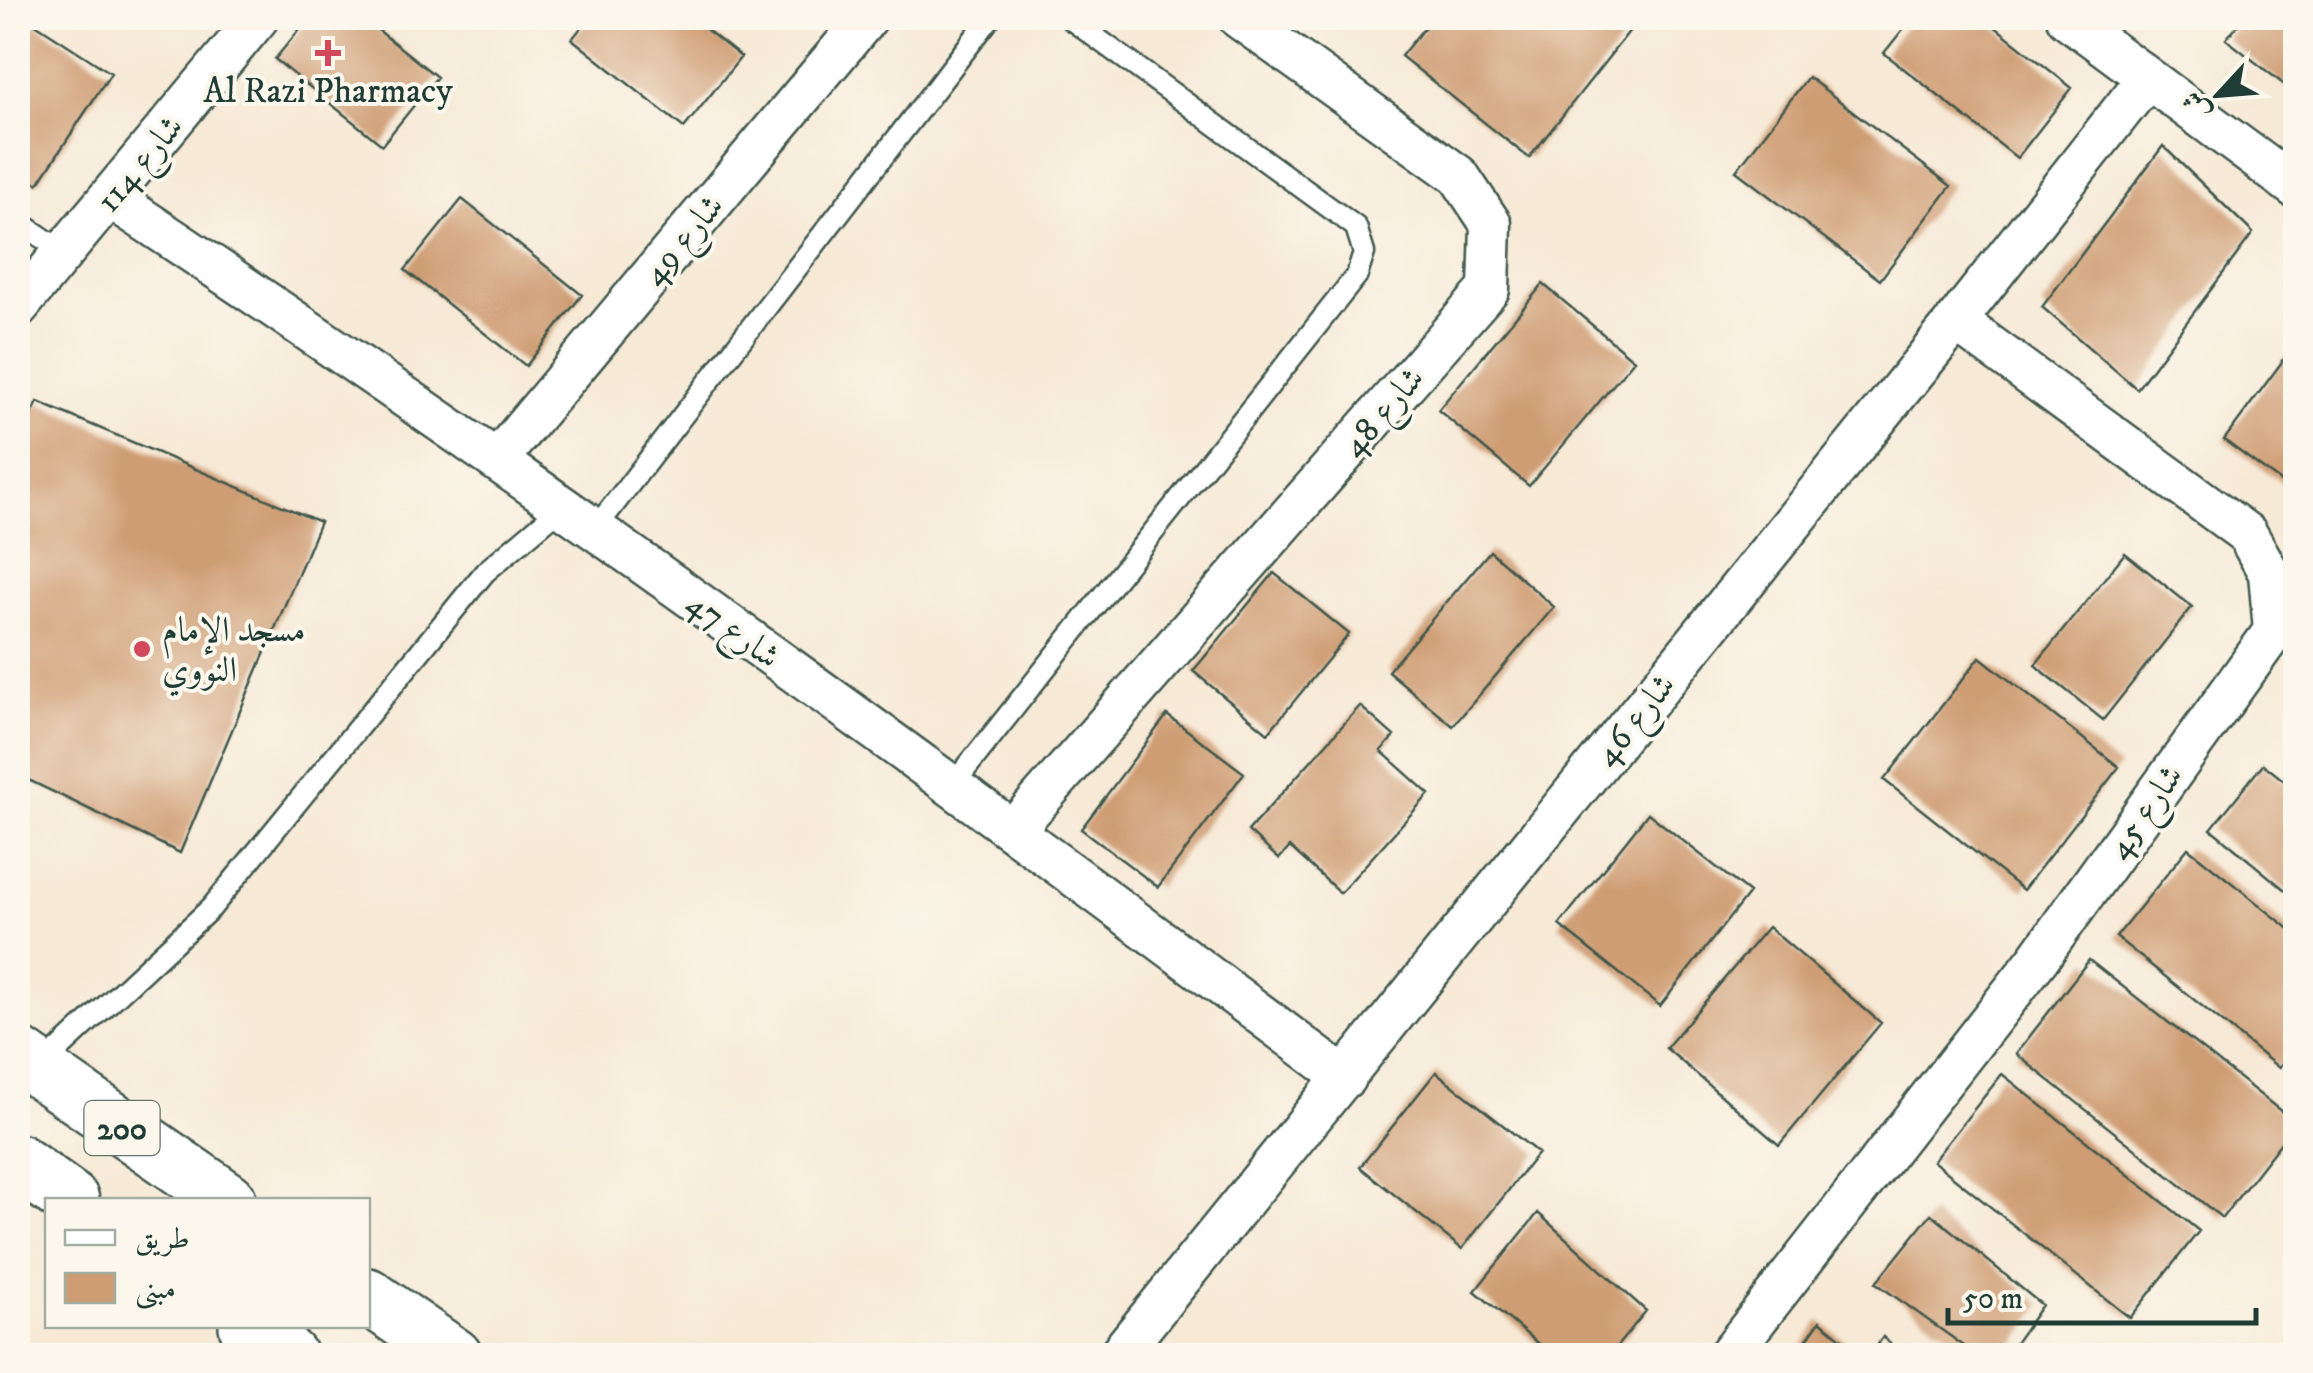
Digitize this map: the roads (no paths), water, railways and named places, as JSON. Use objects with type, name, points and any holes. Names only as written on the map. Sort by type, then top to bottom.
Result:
[{"type":"main road","name":"200","points":[[27,1062],[225,1198]]},
{"type":"main road","name":"200","points":[[18,1162],[68,1198]]},
{"type":"main road","points":[[370,1297],[454,1356]]},
{"type":"main road","points":[[250,1328],[289,1356]]},
{"type":"street","name":"شارع 114","points":[[18,307],[258,18]]},
{"type":"street","name":"شارع 49","points":[[497,460],[866,18]]},
{"type":"street","name":"شارع 48","points":[[1014,829],[1490,289],[1491,224],[1459,176],[1239,18]]},
{"type":"street","points":[[2086,23],[2146,80],[2296,188]]},
{"type":"street","name":"شارع 46","points":[[1118,1356],[2146,80]]},
{"type":"street","name":"شارع 47","points":[[111,198],[579,518],[1014,829],[1345,1078]]},
{"type":"street","name":"شارع 45","points":[[1728,1356],[2038,958],[2274,631],[2269,572],[2247,534],[1956,320]]},
{"type":"lane","points":[[27,1062],[211,908],[485,572],[579,518],[990,18]]},
{"type":"lane","points":[[952,786],[1356,275],[1364,253],[1356,227],[1069,18]]},
{"type":"lane","points":[[18,221],[63,252]]},
{"type":"place","name":"Al Razi Pharmacy","points":[[328,53]]},
{"type":"place","name":"مسجد الإمام النووي","points":[[142,649]]}]
